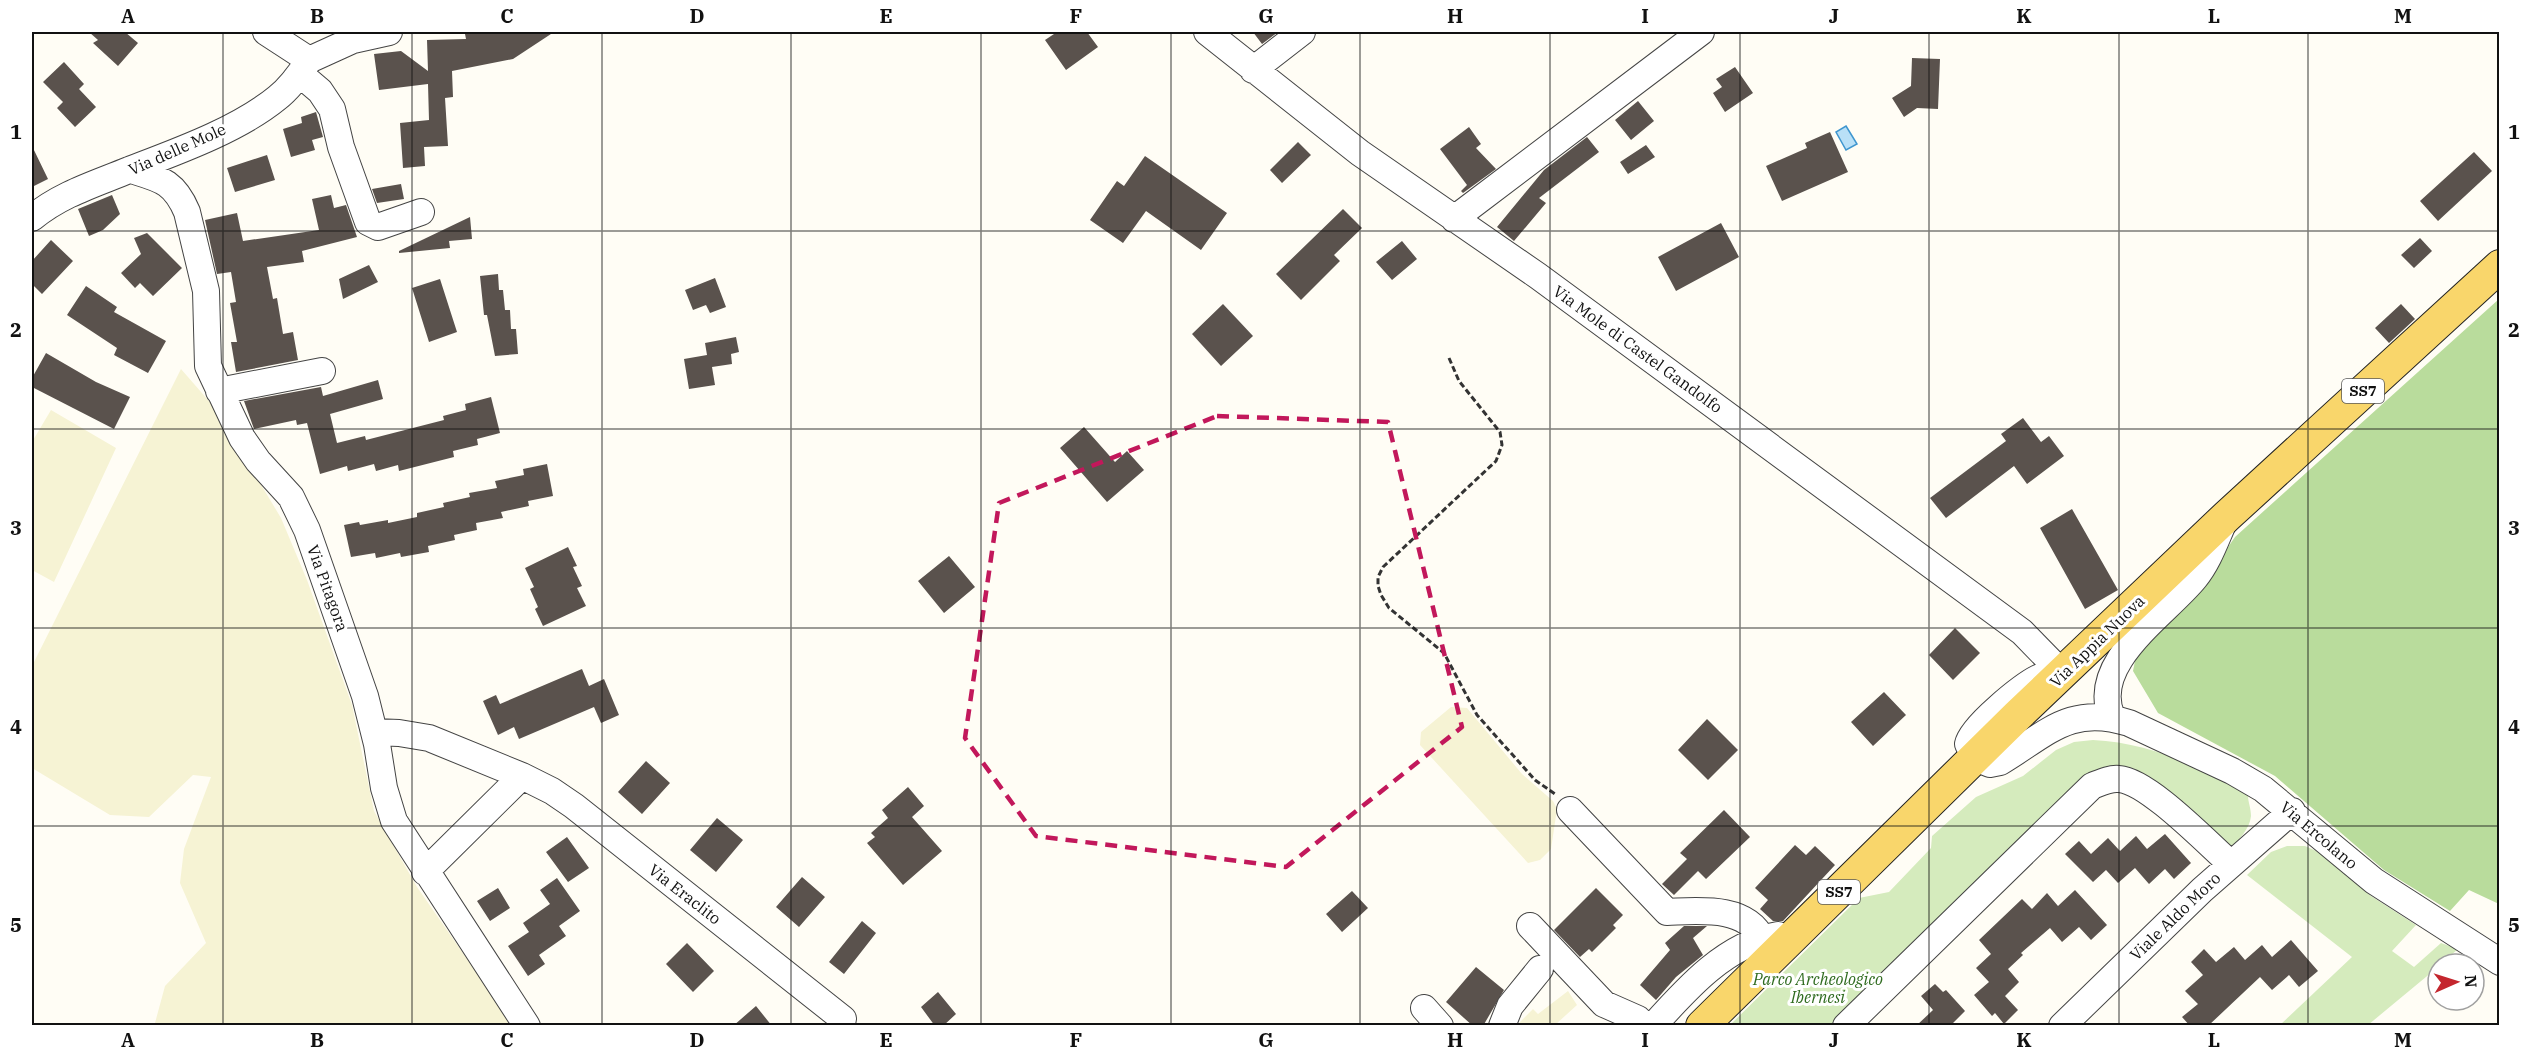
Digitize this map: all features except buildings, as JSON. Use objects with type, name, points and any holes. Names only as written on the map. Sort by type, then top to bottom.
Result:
[{"type":"main road","name":"Via Appia Nuova","points":[[1702,1026],[2017,716],[2227,516],[2499,266]]},
{"type":"street","points":[[266,32],[304,67],[332,109],[341,147],[368,222],[378,227],[421,212]]},
{"type":"street","points":[[304,67],[353,40],[389,32]]},
{"type":"street","name":"Via Mole di Castel Gandolfo","points":[[1207,32],[1360,153],[1538,276],[2022,632],[2063,674]]},
{"type":"street","points":[[1253,70],[1302,32]]},
{"type":"street","points":[[1454,219],[1701,32]]},
{"type":"street","name":"Via delle Mole","points":[[32,218],[74,191],[131,170],[214,134],[250,115],[277,98],[304,67]]},
{"type":"street","name":"Via Pitagora","points":[[131,170],[169,184],[182,200],[206,291],[207,361],[219,391],[247,446],[291,497],[299,511],[354,659],[374,732],[390,810],[425,872],[526,1026]]},
{"type":"street","points":[[219,391],[322,370]]},
{"type":"street","points":[[2120,720],[2106,694],[2115,666],[2161,612],[2196,576],[2208,557],[2227,516]]},
{"type":"street","points":[[1975,758],[1982,763],[1995,763],[2065,722],[2084,716],[2120,720]]},
{"type":"street","name":"Via Ercolano","points":[[2120,720],[2243,777],[2292,811],[2374,881],[2499,962]]},
{"type":"street","name":"Via Eraclito","points":[[374,732],[429,738],[522,776],[569,802],[843,1019]]},
{"type":"street","points":[[425,872],[522,776]]},
{"type":"street","points":[[1845,1026],[2092,786],[2105,780],[2117,778],[2146,789],[2231,864]]},
{"type":"street","points":[[1570,810],[1667,912],[1717,910],[1729,913],[1758,929],[1762,939]]},
{"type":"street","name":"Viale Aldo Moro","points":[[2062,1026],[2231,864],[2292,811]]},
{"type":"street","points":[[1530,926],[1604,1004],[1638,1018],[1644,1026]]},
{"type":"street","points":[[1653,1026],[1693,982],[1747,945],[1762,939],[1797,933]]},
{"type":"street","points":[[1502,1026],[1517,996],[1540,969]]},
{"type":"path","points":[[1449,358],[1459,381],[1500,432],[1502,451],[1496,461],[1383,567],[1378,577],[1380,595],[1389,608],[1444,653],[1477,715],[1535,780],[1553,792],[1570,810]]},
{"type":"highlighted area","points":[[1217,416],[1388,422],[1462,727],[1286,867],[1036,836],[965,738],[999,503]]},
{"type":"shaded area","points":[[181,369],[215,408],[281,518],[307,580],[352,705],[374,811],[417,887],[513,1025],[157,1025],[155,1023],[165,986],[206,943],[180,883],[184,849],[211,777],[193,775],[149,817],[110,815],[32,768],[32,666]]},
{"type":"shaded area","points":[[51,410],[116,448],[54,582],[32,570],[32,442]]},
{"type":"shaded area","points":[[1451,707],[1467,708],[1522,774],[1553,801],[1557,809],[1551,849],[1540,860],[1528,863],[1420,745],[1421,732]]},
{"type":"shaded area","points":[[1568,991],[1577,1005],[1555,1025],[1517,1025],[1533,1009],[1538,1014]]},
{"type":"green space","points":[[2499,299],[2499,904],[2469,890],[2450,911],[2384,870],[2275,776],[2158,713],[2133,671],[2137,651],[2196,593],[2235,537]]},
{"type":"green space","name":"Parco Archeologico Ibernesi","points":[[2093,740],[2153,751],[2250,787],[2248,798],[2251,816],[2246,830],[2230,850],[2149,782],[2088,776],[1833,1025],[1729,1026],[1859,898],[1889,892],[1931,848],[1932,836],[1976,797],[2023,776],[2056,750],[2074,742]]},
{"type":"green space","points":[[2287,846],[2305,846],[2323,854],[2371,896],[2416,925],[2392,951],[2414,967],[2426,956],[2426,977],[2368,1025],[2280,1025],[2352,957],[2247,875],[2271,852]]},
{"type":"green space","points":[[2441,943],[2458,949],[2455,952],[2431,952]]},
{"type":"water","points":[[1846,126],[1857,144],[1846,150],[1836,132]]}]
